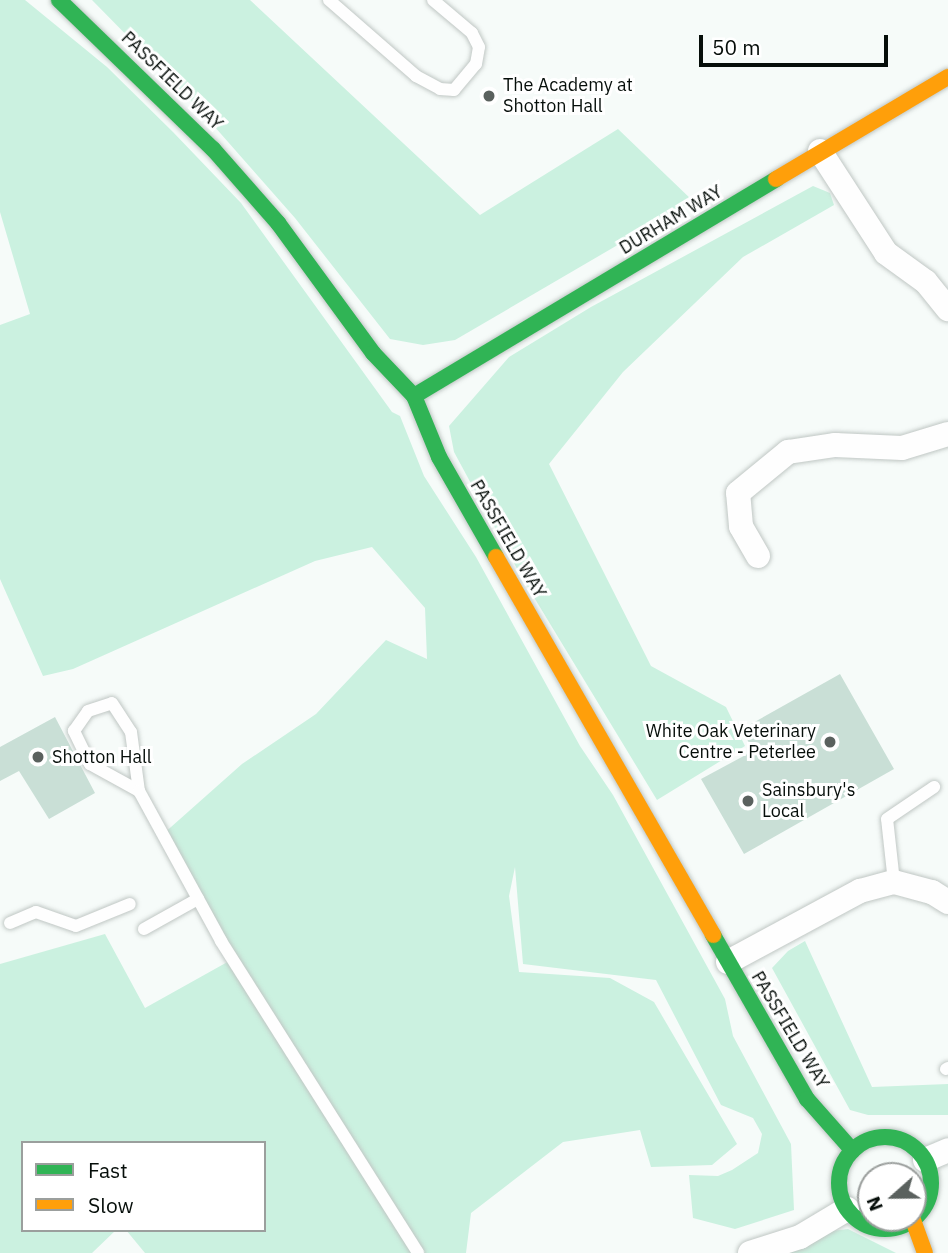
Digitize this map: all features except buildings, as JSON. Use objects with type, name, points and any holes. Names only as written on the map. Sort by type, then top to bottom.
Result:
[{"type":"street","name":"PASSFIELD WAY","points":[[59,0],[213,149],[278,223],[373,352],[414,396],[439,457],[807,1099],[853,1151]]},
{"type":"street","name":"DURHAM WAY","points":[[414,396],[820,151],[948,77]]},
{"type":"street","points":[[820,151],[886,253],[926,282],[948,309]]},
{"type":"street","points":[[758,556],[741,526],[738,493],[788,452],[835,444],[902,448],[948,434]]},
{"type":"street","points":[[728,962],[860,891],[894,882],[932,892],[948,902]]},
{"type":"street","points":[[857,1219],[847,1209],[839,1178],[853,1151],[871,1139],[887,1137],[937,1155],[927,1199]]},
{"type":"street","points":[[750,1253],[800,1237],[847,1209]]},
{"type":"street","points":[[917,1232],[925,1253]]},
{"type":"lane","points":[[329,0],[416,76],[440,89],[454,90],[476,64],[479,47],[472,33],[433,0]]},
{"type":"lane","points":[[139,791],[90,764],[74,731],[88,711],[112,703],[131,732],[139,791],[198,899],[418,1253]]},
{"type":"lane","points":[[894,882],[887,819],[934,787]]},
{"type":"lane","points":[[144,929],[198,899]]},
{"type":"lane","points":[[10,923],[36,912],[76,926],[130,904]]},
{"type":"green space","points":[[0,0],[25,0],[107,67],[241,203],[392,412],[400,416],[424,476],[476,557],[580,746],[613,795],[725,999],[733,1036],[791,1144],[794,1210],[735,1229],[693,1218],[689,1175],[718,1176],[732,1170],[758,1153],[762,1134],[753,1118],[721,1105],[656,980],[523,964],[515,867],[509,896],[519,972],[610,978],[654,1002],[737,1144],[712,1165],[651,1167],[640,1130],[563,1142],[471,1213],[466,1253],[145,1253],[128,1232],[266,1232],[266,1141],[21,1141],[21,1232],[114,1232],[92,1253],[0,1253],[0,964],[105,934],[145,1008],[231,960],[162,835],[242,764],[316,714],[386,640],[427,659],[425,608],[372,547],[315,561],[73,669],[43,676],[0,579],[0,325],[30,314],[0,212]]},
{"type":"green space","points":[[92,0],[250,0],[480,215],[618,129],[693,201],[455,340],[423,345],[390,339],[295,218],[199,109]]},
{"type":"green space","points":[[813,186],[830,193],[834,205],[743,257],[623,372],[549,464],[651,666],[726,707],[745,746],[657,800],[521,576],[454,452],[449,426],[509,357],[591,307]]},
{"type":"green space","points":[[805,941],[872,1087],[948,1084],[948,1115],[868,1115],[850,1110],[772,968],[788,951]]},
{"type":"green space","points":[[848,1229],[896,1253],[783,1253],[832,1231]]},
{"type":"traffic: fast","points":[[59,0],[213,149],[278,223],[373,353],[414,396],[439,457],[496,557]]},
{"type":"traffic: fast","points":[[414,396],[776,179]]},
{"type":"traffic: fast","points":[[713,935],[807,1099],[853,1151]]},
{"type":"traffic: fast","points":[[885,1137],[902,1141],[917,1151],[927,1166],[931,1183],[927,1200],[917,1215],[902,1225],[885,1229],[868,1225],[853,1215],[843,1200],[839,1183],[843,1166],[853,1151],[868,1141],[885,1137]]},
{"type":"traffic: slow","points":[[776,179],[948,77]]},
{"type":"traffic: slow","points":[[496,557],[713,935]]},
{"type":"traffic: slow","points":[[917,1232],[925,1253]]},
{"type":"place","name":"The Academy at Shotton Hall","points":[[489,96]]},
{"type":"place","name":"White Oak Veterinary Centre - Peterlee","points":[[830,742]]},
{"type":"place","name":"Shotton Hall","points":[[38,757]]},
{"type":"place","name":"Sainsbury's Local","points":[[748,801]]}]
